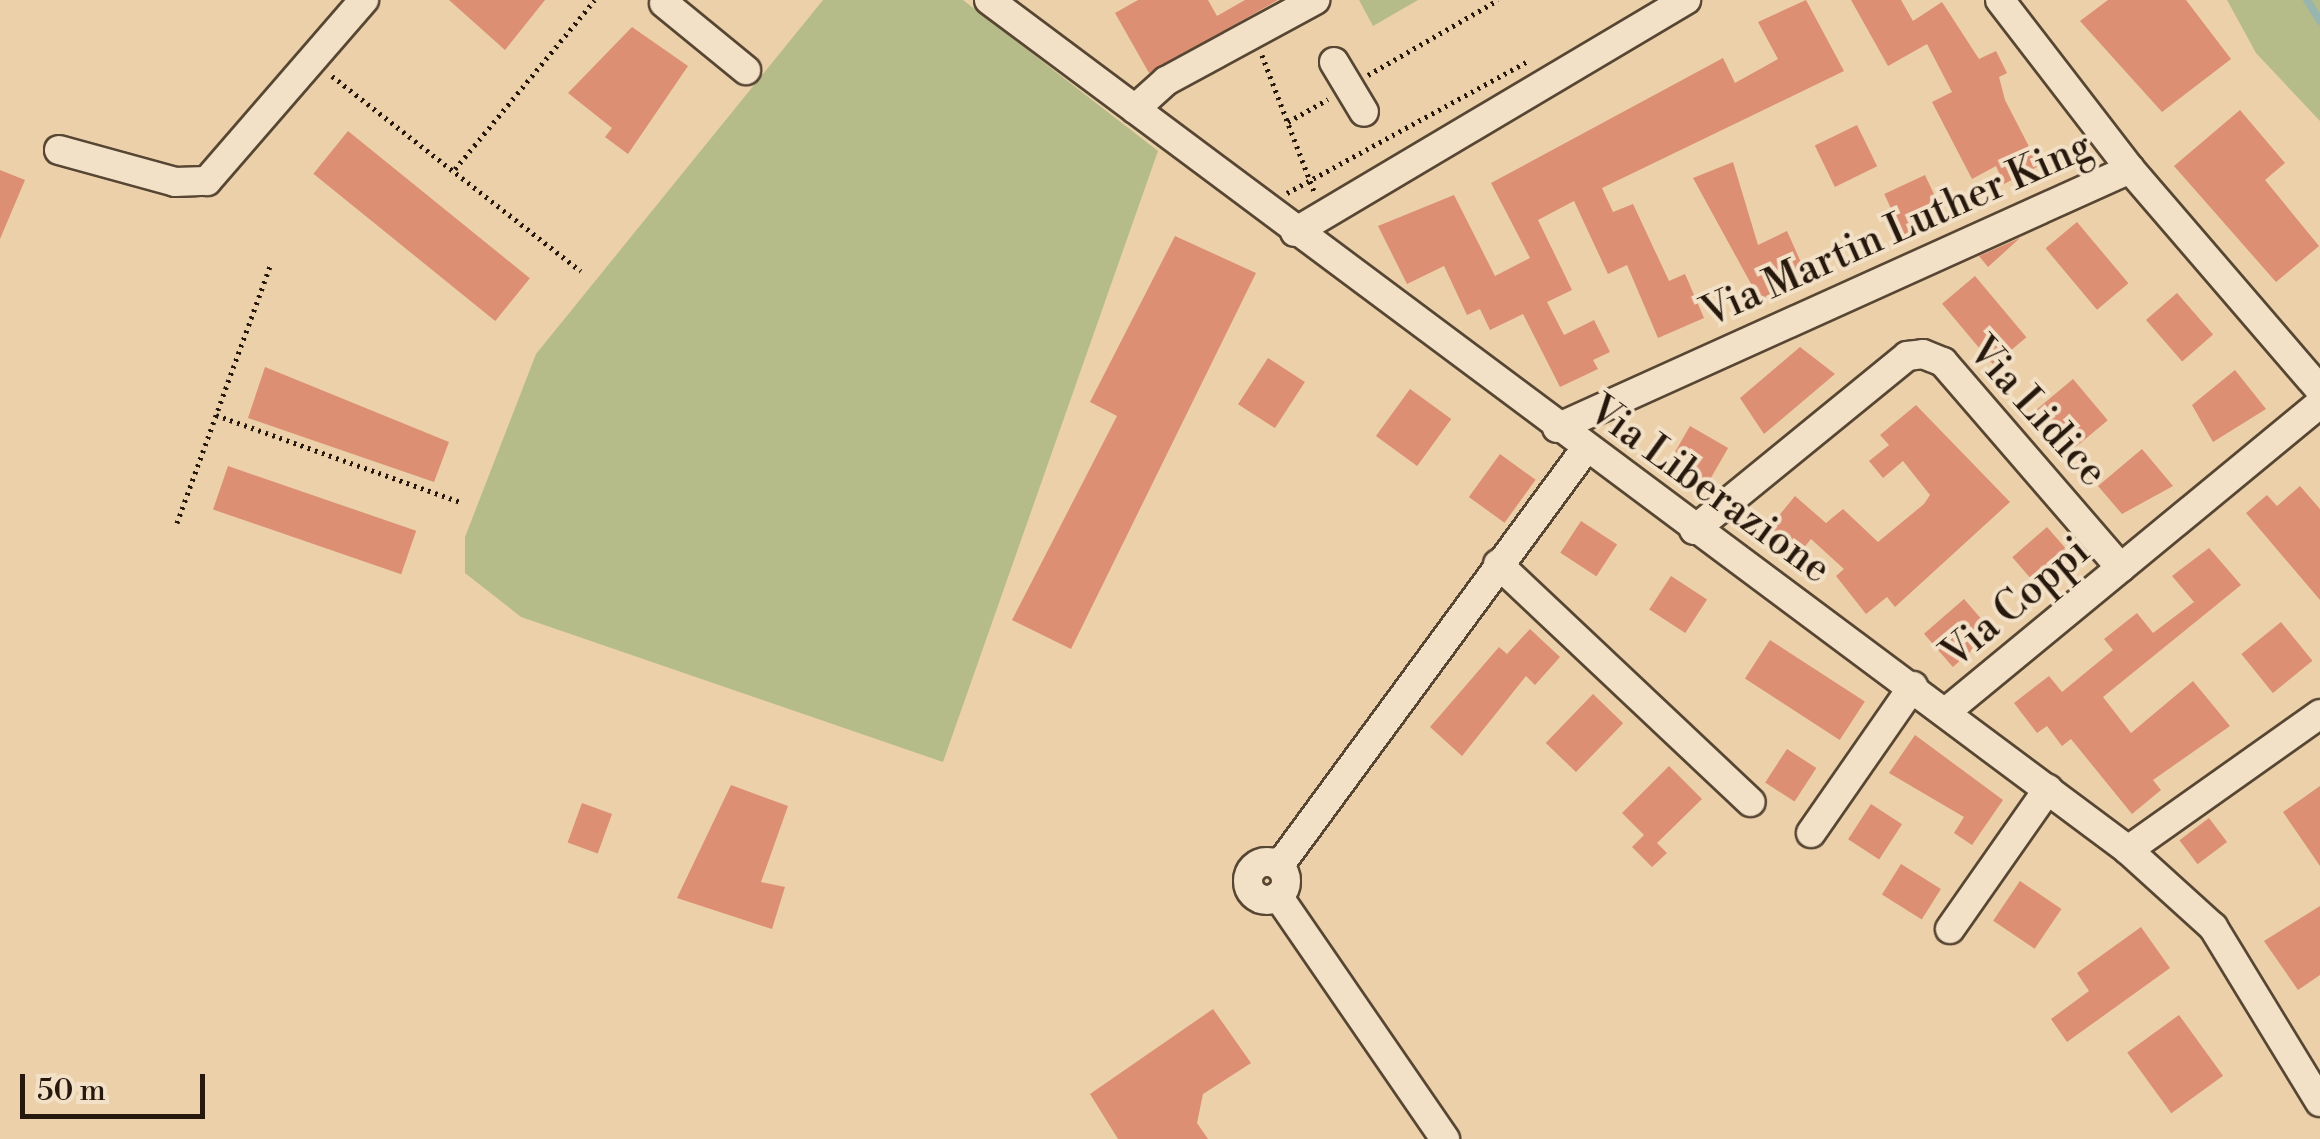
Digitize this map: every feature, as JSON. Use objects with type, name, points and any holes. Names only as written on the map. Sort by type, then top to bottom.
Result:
[{"type":"street","points":[[59,150],[175,182],[208,181],[364,0]]},
{"type":"street","name":"Via Liberazione","points":[[989,0],[1584,451],[1913,686],[2128,850],[2213,926],[2320,1102]]},
{"type":"street","points":[[1135,109],[1166,81],[1316,0]]},
{"type":"street","points":[[1294,232],[1323,208],[1686,0]]},
{"type":"street","name":"Via Martin Luther King","points":[[1558,428],[2130,169],[2000,0]]},
{"type":"street","points":[[664,3],[746,70]]},
{"type":"street","points":[[1341,74],[1364,112]]},
{"type":"street","points":[[2130,169],[2320,390]]},
{"type":"street","name":"Via Lidice","points":[[1694,530],[1907,356],[1923,354],[1944,362],[2122,568]]},
{"type":"street","name":"Via Coppi","points":[[1948,712],[2320,404]]},
{"type":"street","points":[[1445,1139],[1278,896],[1286,883],[1279,866],[1584,451]]},
{"type":"street","points":[[1498,564],[1751,802]]},
{"type":"street","points":[[1811,833],[1913,686]]},
{"type":"street","points":[[2128,850],[2320,714]]},
{"type":"street","points":[[1950,929],[2048,789]]},
{"type":"path","points":[[455,170],[595,0]]},
{"type":"path","points":[[1288,122],[1341,74],[1498,0]]},
{"type":"path","points":[[1254,34],[1323,208]]},
{"type":"path","points":[[1268,211],[1310,180],[1532,58]]},
{"type":"path","points":[[313,63],[581,271]]},
{"type":"path","points":[[177,523],[271,264]]},
{"type":"path","points":[[216,415],[461,502]]},
{"type":"green space","points":[[823,0],[963,0],[1158,151],[943,762],[521,617],[465,573],[465,537],[536,354]]},
{"type":"green space","points":[[1359,0],[1418,0],[1373,26]]},
{"type":"green space","points":[[2227,0],[2320,0],[2320,121],[2256,53]]},
{"type":"building","points":[[449,0],[545,0],[505,50]]},
{"type":"building","points":[[1138,0],[1208,0],[1217,16],[1245,0],[1278,0],[1149,73],[1115,13]]},
{"type":"building","points":[[1806,0],[1844,71],[1602,188],[1613,212],[1633,204],[1669,281],[1685,274],[1704,318],[1658,338],[1627,265],[1608,274],[1574,201],[1538,220],[1572,290],[1547,302],[1564,335],[1594,320],[1610,352],[1593,360],[1598,369],[1560,387],[1523,314],[1490,330],[1480,309],[1467,315],[1444,266],[1407,284],[1378,226],[1454,195],[1495,276],[1530,258],[1491,183],[1723,58],[1735,83],[1778,59],[1758,22]]},
{"type":"building","points":[[1851,0],[1901,0],[1913,21],[1942,2],[1979,59],[1996,51],[2007,73],[1999,77],[2005,100],[2039,166],[2004,184],[1996,166],[1972,179],[1932,102],[1952,92],[1927,44],[1888,66]]},
{"type":"building","points":[[2108,0],[2186,0],[2231,59],[2162,112],[2080,21]]},
{"type":"building","points":[[632,27],[688,66],[628,154],[605,137],[612,128],[568,93]]},
{"type":"building","points":[[2240,110],[2285,163],[2265,180],[2319,246],[2276,282],[2174,166]]},
{"type":"building","points":[[1857,125],[1877,166],[1835,187],[1815,146]]},
{"type":"building","points":[[348,131],[530,278],[495,321],[313,174]]},
{"type":"building","points":[[1733,162],[1758,245],[1787,231],[1803,267],[1774,281],[1780,293],[1761,302],[1693,178]]},
{"type":"building","points":[[0,170],[25,180],[0,239]]},
{"type":"building","points":[[1925,175],[1944,216],[1903,235],[1884,194]]},
{"type":"building","points":[[2077,222],[2128,283],[2097,310],[2046,248]]},
{"type":"building","points":[[1175,236],[1256,273],[1071,649],[1012,620],[1117,416],[1090,402]]},
{"type":"building","points":[[2020,238],[1988,267],[1979,256]]},
{"type":"building","points":[[1975,276],[2026,337],[1993,365],[1942,304]]},
{"type":"building","points":[[2177,293],[2213,335],[2182,361],[2146,320]]},
{"type":"building","points":[[1800,347],[1835,374],[1764,434],[1740,398]]},
{"type":"building","points":[[1268,358],[1305,382],[1275,428],[1238,404]]},
{"type":"building","points":[[265,367],[449,442],[434,482],[248,418]]},
{"type":"building","points":[[2235,370],[2266,409],[2213,442],[2192,405]]},
{"type":"building","points":[[2073,379],[2108,420],[2070,452],[2035,410]]},
{"type":"building","points":[[1410,389],[1451,419],[1417,466],[1376,436]]},
{"type":"building","points":[[1916,405],[2010,502],[1895,607],[1887,597],[1866,614],[1836,576],[1844,569],[1811,539],[1793,561],[1763,535],[1795,496],[1826,523],[1843,509],[1878,542],[1924,504],[1930,495],[1903,461],[1883,478],[1869,461],[1889,445],[1880,435]]},
{"type":"building","points":[[1690,426],[1728,448],[1704,490],[1666,468]]},
{"type":"building","points":[[2142,449],[2173,486],[2122,514],[2098,486]]},
{"type":"building","points":[[1500,454],[1536,480],[1504,523],[1469,497]]},
{"type":"building","points":[[228,466],[416,531],[401,574],[213,509]]},
{"type":"building","points":[[2300,486],[2320,509],[2320,600],[2246,513],[2267,495],[2277,506]]},
{"type":"building","points":[[1581,521],[1617,544],[1596,576],[1560,553]]},
{"type":"building","points":[[2047,527],[2079,564],[2044,594],[2012,557]]},
{"type":"building","points":[[2209,548],[2241,585],[2103,697],[2131,733],[2193,681],[2230,726],[2153,780],[2161,790],[2132,814],[2071,739],[2062,746],[2047,726],[2037,733],[2014,703],[2049,676],[2062,692],[2113,650],[2104,639],[2137,613],[2153,633],[2194,602],[2172,576]]},
{"type":"building","points":[[1671,576],[1707,599],[1685,633],[1649,610]]},
{"type":"building","points":[[1964,599],[1993,632],[1953,667],[1924,634]]},
{"type":"building","points":[[2281,622],[2312,661],[2273,693],[2241,654]]},
{"type":"building","points":[[1530,629],[1560,657],[1535,685],[1526,676],[1462,756],[1430,727],[1499,647],[1507,654]]},
{"type":"building","points":[[1770,640],[1865,702],[1840,740],[1745,679]]},
{"type":"building","points":[[1593,694],[1623,723],[1576,772],[1546,743]]},
{"type":"building","points":[[1915,735],[2003,800],[1972,845],[1954,833],[1964,817],[1889,773]]},
{"type":"building","points":[[1787,749],[1816,768],[1795,802],[1765,783]]},
{"type":"building","points":[[1669,766],[1702,799],[1657,843],[1667,853],[1652,867],[1632,847],[1644,835],[1622,813]]},
{"type":"building","points":[[731,785],[788,806],[761,882],[785,887],[772,929],[677,898]]},
{"type":"building","points":[[2320,786],[2320,866],[2283,812]]},
{"type":"building","points":[[582,803],[612,814],[598,853],[568,842]]},
{"type":"building","points":[[1871,804],[1902,824],[1879,859],[1848,839]]},
{"type":"building","points":[[2209,818],[2227,842],[2198,864],[2179,840]]},
{"type":"building","points":[[1901,864],[1941,889],[1922,919],[1882,895]]},
{"type":"building","points":[[2020,881],[2061,909],[2035,949],[1993,921]]},
{"type":"building","points":[[2320,906],[2320,975],[2298,990],[2264,941]]},
{"type":"building","points":[[2141,927],[2170,968],[2067,1042],[2051,1019],[2089,991],[2077,973]]},
{"type":"building","points":[[1213,1009],[1251,1063],[1203,1094],[1197,1123],[1208,1139],[1118,1139],[1090,1094]]},
{"type":"building","points":[[2179,1015],[2223,1076],[2171,1113],[2127,1053]]},
{"type":"waterway","points":[[2307,0],[2320,21]]}]
